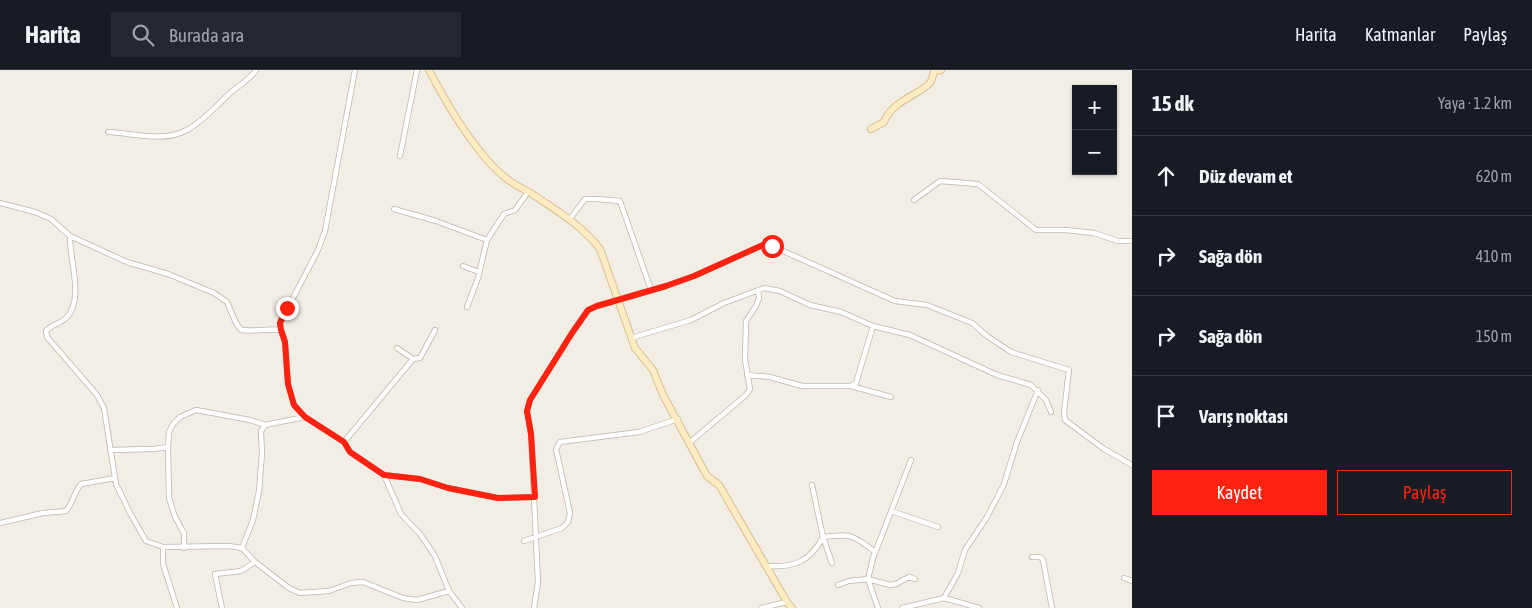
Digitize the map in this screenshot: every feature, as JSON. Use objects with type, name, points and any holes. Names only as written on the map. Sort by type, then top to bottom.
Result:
[{"type":"street","points":[[108,132],[172,136],[199,122],[230,93],[251,78],[256,70]]},
{"type":"street","points":[[355,70],[325,231],[318,250],[280,323],[285,342],[288,384],[294,405],[305,417],[344,442],[350,452],[384,475],[420,479],[448,488],[498,498],[535,497]]},
{"type":"street","points":[[400,156],[417,70]]},
{"type":"street","points":[[429,70],[444,97],[489,164],[507,179],[591,237],[600,249],[635,348],[653,370],[663,395],[708,476],[719,485],[792,608]]},
{"type":"street","points":[[871,129],[884,122],[886,116],[900,103],[931,82],[934,71],[941,70]]},
{"type":"street","points":[[914,200],[940,181],[978,184],[1036,230],[1094,233],[1118,241],[1132,241]]},
{"type":"street","points":[[467,306],[479,272],[487,240],[504,214],[515,210],[528,192]]},
{"type":"street","points":[[568,220],[585,199],[620,201],[651,290]]},
{"type":"street","points":[[0,203],[35,212],[51,219],[70,236],[127,262],[168,274],[214,293],[227,302],[241,330],[281,330]]},
{"type":"street","points":[[394,209],[436,220],[487,240]]},
{"type":"street","points":[[70,236],[69,250],[76,289],[73,304],[66,318],[46,331],[48,337],[97,394],[104,408],[115,478],[130,514],[146,541],[163,547],[229,546],[242,548],[255,562],[289,588],[300,593],[329,591],[351,583],[363,582],[403,598],[416,600],[449,591]]},
{"type":"street","points":[[534,608],[538,582],[537,538],[531,434],[527,411],[530,400],[572,333],[588,310],[694,276],[763,245],[772,246],[895,301],[927,305],[972,323],[1011,352],[1069,370],[1064,412],[1065,420],[1104,449],[1132,466]]},
{"type":"street","points":[[463,266],[479,272]]},
{"type":"street","points":[[631,338],[691,320],[724,303],[764,288],[780,291],[810,305],[842,312],[873,326],[910,335],[997,375],[1031,385],[1046,400],[1051,412]]},
{"type":"street","points":[[690,443],[746,395],[750,389],[746,360],[746,321],[756,306],[758,290]]},
{"type":"street","points":[[852,386],[856,383],[873,326]]},
{"type":"street","points":[[397,348],[412,358],[420,358],[435,330]]},
{"type":"street","points":[[344,442],[412,358]]},
{"type":"street","points":[[747,375],[770,376],[802,386],[852,386],[891,397]]},
{"type":"street","points":[[944,598],[958,573],[965,550],[987,517],[1004,484],[1017,442],[1038,390]]},
{"type":"street","points":[[184,548],[184,533],[175,517],[169,498],[168,447],[169,432],[173,424],[180,417],[196,410],[250,420],[265,425],[305,417]]},
{"type":"street","points":[[524,542],[562,528],[568,522],[570,513],[556,449],[560,442],[639,432],[678,420]]},
{"type":"street","points":[[242,548],[253,520],[259,491],[262,453],[261,431],[265,425]]},
{"type":"street","points":[[110,450],[168,447]]},
{"type":"street","points":[[878,608],[868,578],[875,552],[910,460]]},
{"type":"street","points":[[384,475],[401,514],[420,534],[435,556],[449,591],[462,608]]},
{"type":"street","points":[[0,523],[42,513],[66,511],[72,505],[80,484],[115,478]]},
{"type":"street","points":[[812,485],[832,563]]},
{"type":"street","points":[[891,511],[938,527]]},
{"type":"street","points":[[766,566],[784,567],[796,564],[817,548],[824,537],[843,534],[861,540],[875,552]]},
{"type":"street","points":[[163,547],[163,564],[177,608]]},
{"type":"street","points":[[1032,557],[1040,557],[1043,560],[1052,608]]},
{"type":"street","points":[[222,608],[215,574],[241,571],[255,562]]},
{"type":"street","points":[[838,585],[868,578],[890,585],[909,577],[915,578]]},
{"type":"street","points":[[1124,578],[1132,581]]},
{"type":"street","points":[[902,608],[944,598],[979,608]]},
{"type":"street","points":[[761,608],[787,602]]},
{"type":"route","points":[[287,308],[280,323],[285,342],[288,384],[294,405],[305,417],[344,442],[350,452],[384,475],[420,479],[448,488],[498,498],[535,497],[531,434],[527,411],[530,400],[588,310],[694,276],[763,245],[772,246]]}]
